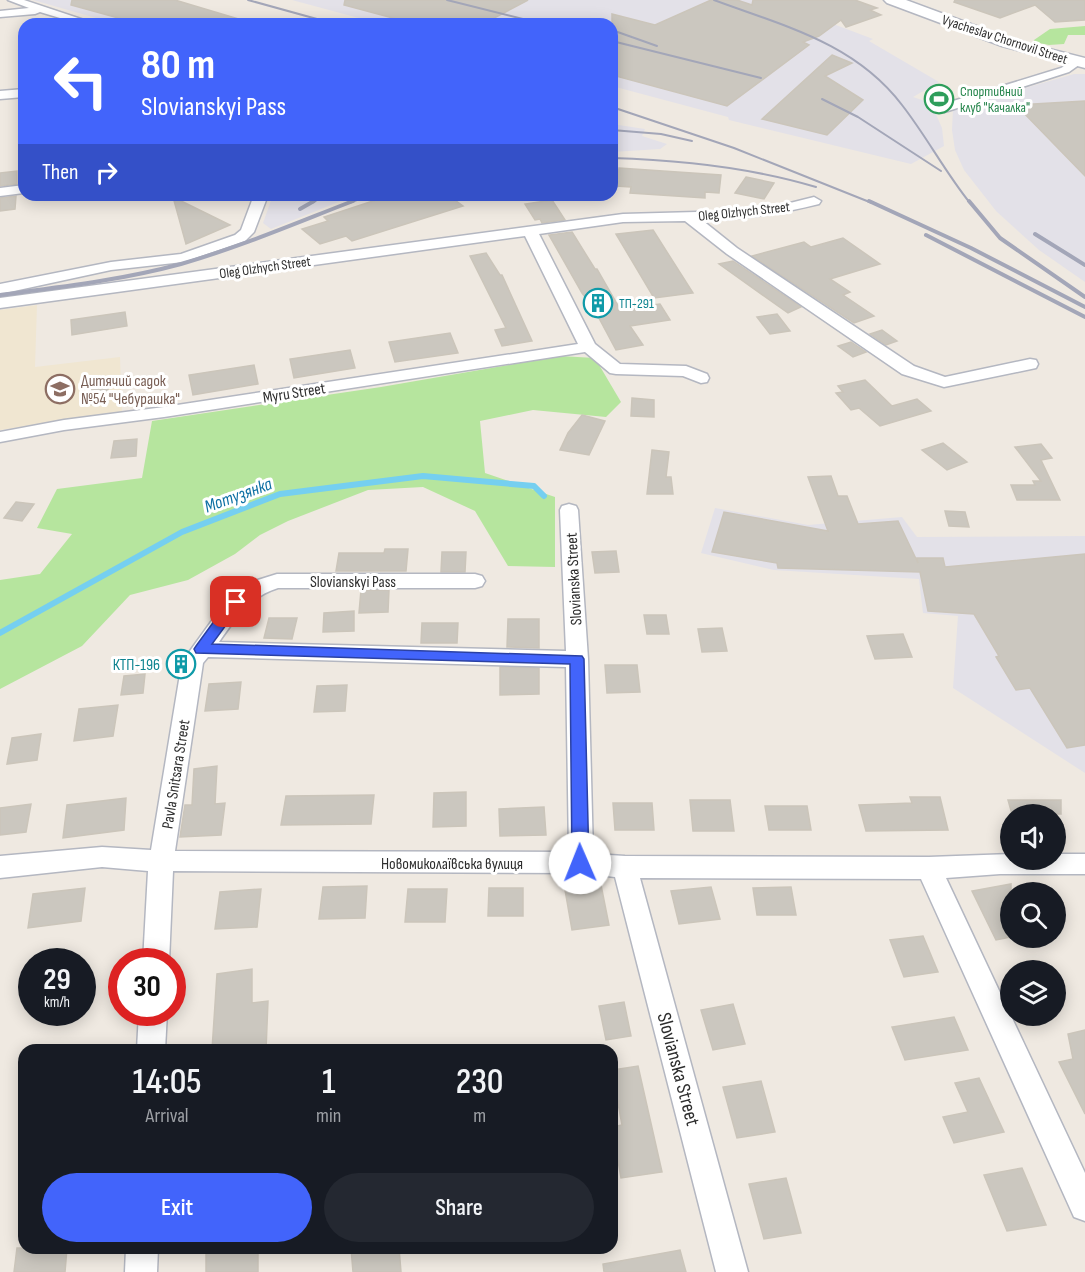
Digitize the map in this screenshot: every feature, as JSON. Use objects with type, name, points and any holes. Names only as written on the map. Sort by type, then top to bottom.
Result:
[{"type":"main road","name":"Vyacheslav Chornovil Street","points":[[892,0],[999,40],[1081,63]]},
{"type":"street","points":[[13,0],[70,18]]},
{"type":"street","points":[[0,14],[42,10]]},
{"type":"street","points":[[944,108],[1081,63]]},
{"type":"street","points":[[0,95],[18,94]]},
{"type":"street","points":[[0,192],[18,190]]},
{"type":"street","name":"Oleg Olzhych Street","points":[[0,289],[111,266],[183,258],[240,238],[247,232],[259,201]]},
{"type":"street","name":"Oleg Olzhych Street","points":[[0,303],[623,218],[689,217],[782,209],[814,201]]},
{"type":"street","points":[[689,217],[751,264],[908,370],[944,382],[1030,364]]},
{"type":"street","points":[[530,231],[588,347],[616,369],[686,371],[701,378]]},
{"type":"street","name":"Myru Street","points":[[0,437],[64,425],[164,412],[588,347]]},
{"type":"street","name":"Slovianska Street","points":[[569,510],[577,659],[580,863]]},
{"type":"street","name":"Slovianskyi Pass","points":[[236,602],[255,588],[277,580],[475,581]]},
{"type":"street","name":"Pavla Snitsara Street","points":[[157,948],[161,861],[193,662],[236,602]]},
{"type":"street","points":[[201,649],[577,659]]},
{"type":"street","name":"Новомиколаївська вулиця","points":[[0,867],[102,857],[161,861],[580,863],[625,867],[929,868],[1000,864],[1085,864]]},
{"type":"street","name":"Slovianska Street","points":[[625,867],[732,1272]]},
{"type":"street","points":[[929,868],[1085,1206]]},
{"type":"street","points":[[152,1044],[153,1026]]},
{"type":"street","points":[[141,1272],[142,1254]]},
{"type":"shaded area","points":[[33,0],[175,0],[234,18],[96,18]]},
{"type":"shaded area","points":[[292,0],[794,0],[804,13],[873,39],[869,41],[939,82],[913,97],[931,103],[942,128],[944,146],[911,164],[729,120],[728,117],[618,88],[618,18],[359,18]]},
{"type":"shaded area","points":[[1074,74],[1085,74],[1085,282],[1039,250],[996,211],[964,170],[955,150],[952,130],[953,109]]},
{"type":"shaded area","points":[[618,125],[645,129],[642,136],[667,144],[660,149],[618,152]]},
{"type":"shaded area","points":[[271,201],[341,201],[271,229],[263,223]]},
{"type":"shaded area","name":"Дитячий садок №54 \"Чебурашка\"","points":[[37,305],[35,367],[120,357],[122,412],[0,430],[0,310]]},
{"type":"shaded area","points":[[715,508],[808,525],[902,517],[917,537],[1085,536],[1085,773],[953,688],[958,616],[923,613],[919,579],[774,570],[701,553]]},
{"type":"green space","points":[[1085,26],[1085,35],[1068,35],[1064,44],[1049,45],[1034,42],[1050,29]]},
{"type":"green space","points":[[560,356],[595,358],[621,402],[606,417],[533,410],[480,421],[485,473],[555,497],[555,567],[508,566],[475,511],[423,487],[368,490],[288,521],[260,535],[235,554],[188,580],[130,595],[82,646],[0,689],[0,580],[40,574],[72,534],[37,528],[57,489],[142,478],[152,421],[381,387]]},
{"type":"building","points":[[72,0],[175,0],[235,18],[118,18],[71,5]]},
{"type":"building","points":[[345,0],[528,0],[494,18],[393,18],[344,5]]},
{"type":"building","points":[[711,0],[737,0],[752,5],[753,0],[855,0],[877,8],[870,10],[881,15],[846,27],[841,20],[819,36],[803,42],[809,45],[727,106],[618,77],[618,18],[612,18],[612,14],[655,25]]},
{"type":"building","points":[[955,0],[1085,0],[1085,20],[1055,22],[1035,5],[1000,18],[954,2]]},
{"type":"building","points":[[832,55],[852,63],[825,76],[863,100],[827,135],[762,119]]},
{"type":"building","points":[[1085,101],[1085,176],[1016,105]]},
{"type":"building","points":[[619,168],[721,175],[719,193],[705,192],[705,198],[630,193],[631,187],[618,186]]},
{"type":"building","points":[[17,171],[17,184],[0,186],[0,173]]},
{"type":"building","points":[[746,177],[774,183],[764,199],[735,193]]},
{"type":"building","points":[[16,196],[15,209],[0,211],[0,198]]},
{"type":"building","points":[[174,201],[181,201],[230,225],[186,244]]},
{"type":"building","points":[[373,201],[456,201],[463,206],[352,241],[346,236],[320,244],[302,229],[328,221],[324,217]]},
{"type":"building","points":[[553,201],[565,220],[542,223],[540,219],[535,220],[525,204]]},
{"type":"building","points":[[653,230],[693,293],[654,298],[616,234]]},
{"type":"building","points":[[572,232],[620,309],[660,304],[670,320],[630,326],[643,345],[616,350],[549,235]]},
{"type":"building","points":[[843,238],[880,264],[830,279],[850,292],[843,295],[874,316],[854,323],[752,256],[804,242],[811,247]]},
{"type":"building","points":[[486,253],[502,275],[532,341],[502,346],[495,330],[506,328],[470,256]]},
{"type":"building","points":[[733,261],[801,307],[788,313],[719,264]]},
{"type":"building","points":[[125,312],[127,326],[72,335],[71,320]]},
{"type":"building","points":[[777,314],[790,331],[770,334],[757,317]]},
{"type":"building","points":[[882,330],[897,341],[886,345],[870,334]]},
{"type":"building","points":[[450,333],[458,353],[395,362],[389,342]]},
{"type":"building","points":[[851,342],[866,352],[853,357],[838,346]]},
{"type":"building","points":[[350,350],[355,368],[294,378],[290,359]]},
{"type":"building","points":[[254,365],[258,384],[193,395],[189,375]]},
{"type":"building","points":[[865,380],[892,406],[917,399],[931,411],[880,426],[859,408],[851,410],[836,393],[843,392],[838,386]]},
{"type":"building","points":[[108,384],[108,403],[89,405],[89,386]]},
{"type":"building","points":[[632,398],[654,400],[654,417],[631,416]]},
{"type":"building","points":[[582,415],[605,421],[589,455],[560,450],[568,433]]},
{"type":"building","points":[[137,439],[136,456],[111,458],[114,441]]},
{"type":"building","points":[[943,443],[967,462],[947,470],[922,450]]},
{"type":"building","points":[[1041,444],[1052,458],[1041,460],[1060,500],[1017,500],[1011,485],[1035,485],[1033,481],[1041,481],[1015,447]]},
{"type":"building","points":[[652,450],[669,452],[666,477],[671,477],[673,494],[647,494]]},
{"type":"building","points":[[831,476],[838,496],[847,496],[858,524],[898,521],[918,563],[917,558],[943,558],[945,567],[1085,554],[1085,745],[1067,748],[1030,688],[1016,690],[974,614],[928,611],[920,572],[778,568],[777,563],[712,552],[724,512],[828,531],[808,477]]},
{"type":"building","points":[[16,502],[34,504],[22,521],[4,518]]},
{"type":"building","points":[[945,511],[965,512],[969,527],[949,526]]},
{"type":"building","points":[[385,549],[408,549],[406,571],[336,571],[339,553],[384,553]]},
{"type":"building","points":[[616,551],[619,572],[595,573],[592,552]]},
{"type":"building","points":[[442,552],[466,552],[465,572],[441,572]]},
{"type":"building","points":[[361,590],[389,590],[388,612],[359,613]]},
{"type":"building","points":[[354,611],[354,631],[323,632],[324,613]]},
{"type":"building","points":[[644,615],[666,615],[669,634],[647,634]]},
{"type":"building","points":[[269,618],[297,618],[292,639],[264,638]]},
{"type":"building","points":[[508,619],[539,619],[539,648],[507,647]]},
{"type":"building","points":[[422,623],[458,623],[457,643],[421,643]]},
{"type":"building","points":[[722,628],[727,651],[702,652],[698,629]]},
{"type":"building","points":[[903,634],[912,657],[875,659],[867,636]]},
{"type":"building","points":[[605,665],[637,665],[640,692],[607,693]]},
{"type":"building","points":[[500,667],[539,668],[539,694],[500,695]]},
{"type":"building","points":[[145,674],[143,693],[121,695],[124,676]]},
{"type":"building","points":[[241,682],[238,709],[205,711],[209,684]]},
{"type":"building","points":[[347,685],[345,711],[314,712],[317,686]]},
{"type":"building","points":[[118,705],[113,736],[74,741],[79,709]]},
{"type":"building","points":[[41,734],[37,760],[7,764],[12,738]]},
{"type":"building","points":[[217,766],[215,804],[225,803],[221,835],[180,837],[185,805],[192,805],[194,769]]},
{"type":"building","points":[[466,792],[466,826],[433,827],[434,793]]},
{"type":"building","points":[[374,795],[371,824],[281,825],[286,796]]},
{"type":"building","points":[[910,797],[940,797],[948,830],[866,831],[859,805],[912,803]]},
{"type":"building","points":[[126,798],[124,830],[63,838],[67,805]]},
{"type":"building","points":[[690,800],[730,800],[734,831],[693,831]]},
{"type":"building","points":[[1008,800],[1061,800],[1061,804],[1009,804]]},
{"type":"building","points":[[613,803],[652,803],[654,830],[615,830]]},
{"type":"building","points":[[31,804],[26,832],[0,835],[0,808]]},
{"type":"building","points":[[765,806],[807,806],[811,830],[769,830]]},
{"type":"building","points":[[544,807],[546,835],[500,836],[499,809]]},
{"type":"building","points":[[601,885],[609,925],[572,930],[565,890]]},
{"type":"building","points":[[367,886],[365,918],[319,919],[323,887]]},
{"type":"building","points":[[1000,886],[1000,939],[996,940],[972,891]]},
{"type":"building","points":[[711,887],[720,919],[679,924],[671,891]]},
{"type":"building","points":[[791,887],[796,915],[757,915],[753,888]]},
{"type":"building","points":[[85,888],[81,921],[28,928],[33,894]]},
{"type":"building","points":[[489,888],[523,888],[523,916],[488,916]]},
{"type":"building","points":[[261,889],[257,927],[215,929],[220,892]]},
{"type":"building","points":[[408,889],[447,889],[445,922],[405,922]]},
{"type":"building","points":[[923,936],[938,972],[904,977],[890,940]]},
{"type":"building","points":[[252,969],[252,1003],[268,1001],[266,1044],[212,1044],[217,974]]},
{"type":"building","points":[[624,1002],[631,1036],[606,1040],[599,1006]]},
{"type":"building","points":[[733,1004],[745,1044],[713,1050],[701,1010]]},
{"type":"building","points":[[954,1017],[968,1050],[905,1060],[892,1027]]},
{"type":"building","points":[[1085,1030],[1085,1114],[1059,1062],[1073,1059],[1068,1034]]},
{"type":"building","points":[[638,1066],[662,1172],[621,1178],[618,1161],[618,1126],[622,1125],[618,1103],[618,1069]]},
{"type":"building","points":[[979,1078],[1004,1132],[954,1143],[943,1117],[968,1112],[955,1083]]},
{"type":"building","points":[[761,1081],[775,1132],[737,1138],[723,1087]]},
{"type":"building","points":[[1022,1168],[1046,1225],[1007,1231],[984,1175]]},
{"type":"building","points":[[786,1178],[801,1233],[764,1239],[749,1184]]},
{"type":"building","points":[[17,1248],[18,1254],[66,1254],[65,1272],[14,1272]]},
{"type":"building","points":[[680,1250],[686,1272],[604,1272],[603,1264]]},
{"type":"building","points":[[206,1254],[258,1254],[258,1272],[206,1272]]},
{"type":"building","points":[[352,1254],[400,1254],[401,1272],[353,1272]]},
{"type":"waterway","name":"Мотузянка","points":[[0,633],[182,532],[280,494],[423,476],[534,486],[544,496]]},
{"type":"railway","points":[[248,0],[313,18]]},
{"type":"railway","points":[[447,0],[519,18]]},
{"type":"railway","points":[[714,0],[817,39],[863,66],[902,105],[970,203]]},
{"type":"railway","points":[[618,32],[657,46]]},
{"type":"railway","points":[[618,42],[761,78]]},
{"type":"railway","points":[[822,99],[858,117],[941,171]]},
{"type":"railway","points":[[618,109],[734,148],[872,203]]},
{"type":"railway","points":[[618,130],[661,134],[692,141]]},
{"type":"railway","points":[[618,158],[715,166],[766,174],[816,187]]},
{"type":"railway","points":[[300,209],[314,201]]},
{"type":"railway","points":[[312,203],[316,201]]},
{"type":"railway","points":[[0,295],[114,279],[159,270],[246,242],[353,201]]},
{"type":"railway","points":[[349,203],[354,201]]},
{"type":"railway","points":[[869,201],[971,248],[1085,307]]},
{"type":"railway","points":[[969,201],[1000,238],[1085,297]]},
{"type":"railway","points":[[1035,234],[1085,265]]},
{"type":"railway","points":[[926,235],[1085,317]]},
{"type":"place","name":"Спортивний клуб \"Качалка\"","points":[[939,99]]},
{"type":"place","name":"ТП-291","points":[[598,303]]},
{"type":"place","name":"Дитячий садок №54 \"Чебурашка\"","points":[[60,389]]},
{"type":"place","name":"КТП-196","points":[[181,664]]},
{"type":"route","points":[[236,602],[201,649],[577,659],[580,863]]}]
